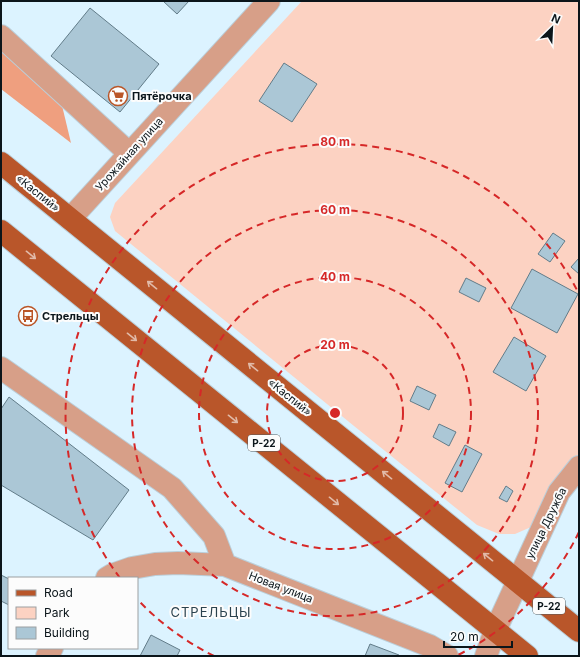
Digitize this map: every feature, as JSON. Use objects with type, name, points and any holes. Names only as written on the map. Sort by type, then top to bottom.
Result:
[{"type":"main road","name":"«Каспий»","points":[[1,163],[579,631]]},
{"type":"main road","name":"Р-22","points":[[1,231],[527,656]]},
{"type":"street","name":"Урожайная улица","points":[[70,219],[269,1]]},
{"type":"street","points":[[1,36],[129,153]]},
{"type":"street","points":[[1,368],[172,488],[214,536],[225,565]]},
{"type":"street","name":"улица Дружба","points":[[495,631],[559,492],[579,467]]},
{"type":"street","name":"Новая улица","points":[[109,577],[132,568],[155,564],[178,563],[225,565],[430,646],[447,656]]},
{"type":"street","points":[[486,656],[495,631]]},
{"type":"green space","points":[[302,1],[579,1],[579,454],[538,524],[515,534],[499,534],[477,525],[115,231],[110,217],[115,203]]},
{"type":"shaded area","points":[[1,44],[59,93],[71,143],[1,89]]},
{"type":"building","points":[[163,1],[189,1],[177,14]]},
{"type":"building","points":[[90,8],[159,64],[120,112],[51,56]]},
{"type":"building","points":[[284,63],[317,84],[292,122],[259,101]]},
{"type":"building","points":[[553,233],[565,241],[550,262],[538,254]]},
{"type":"building","points":[[579,258],[579,274],[571,267]]},
{"type":"building","points":[[532,269],[578,294],[557,333],[511,308]]},
{"type":"building","points":[[466,278],[486,288],[479,302],[459,292]]},
{"type":"building","points":[[514,337],[546,356],[526,391],[493,372]]},
{"type":"building","points":[[417,386],[436,395],[429,410],[410,401]]},
{"type":"building","points":[[9,397],[129,490],[93,540],[1,485],[1,409]]},
{"type":"building","points":[[439,424],[456,432],[449,446],[433,437]]},
{"type":"building","points":[[465,445],[482,454],[462,492],[445,483]]},
{"type":"building","points":[[506,486],[513,491],[507,502],[499,498]]},
{"type":"building","points":[[1,575],[8,578],[8,604],[1,601]]},
{"type":"building","points":[[151,635],[180,650],[177,656],[140,656]]},
{"type":"building","points":[[370,644],[399,655],[399,656],[365,656]]},
{"type":"place","name":"Пятёрочка","points":[[118,96]]},
{"type":"place","name":"Стрельцы","points":[[28,316]]},
{"type":"district","name":"СТРЕЛЬЦЫ","points":[[211,612]]}]
